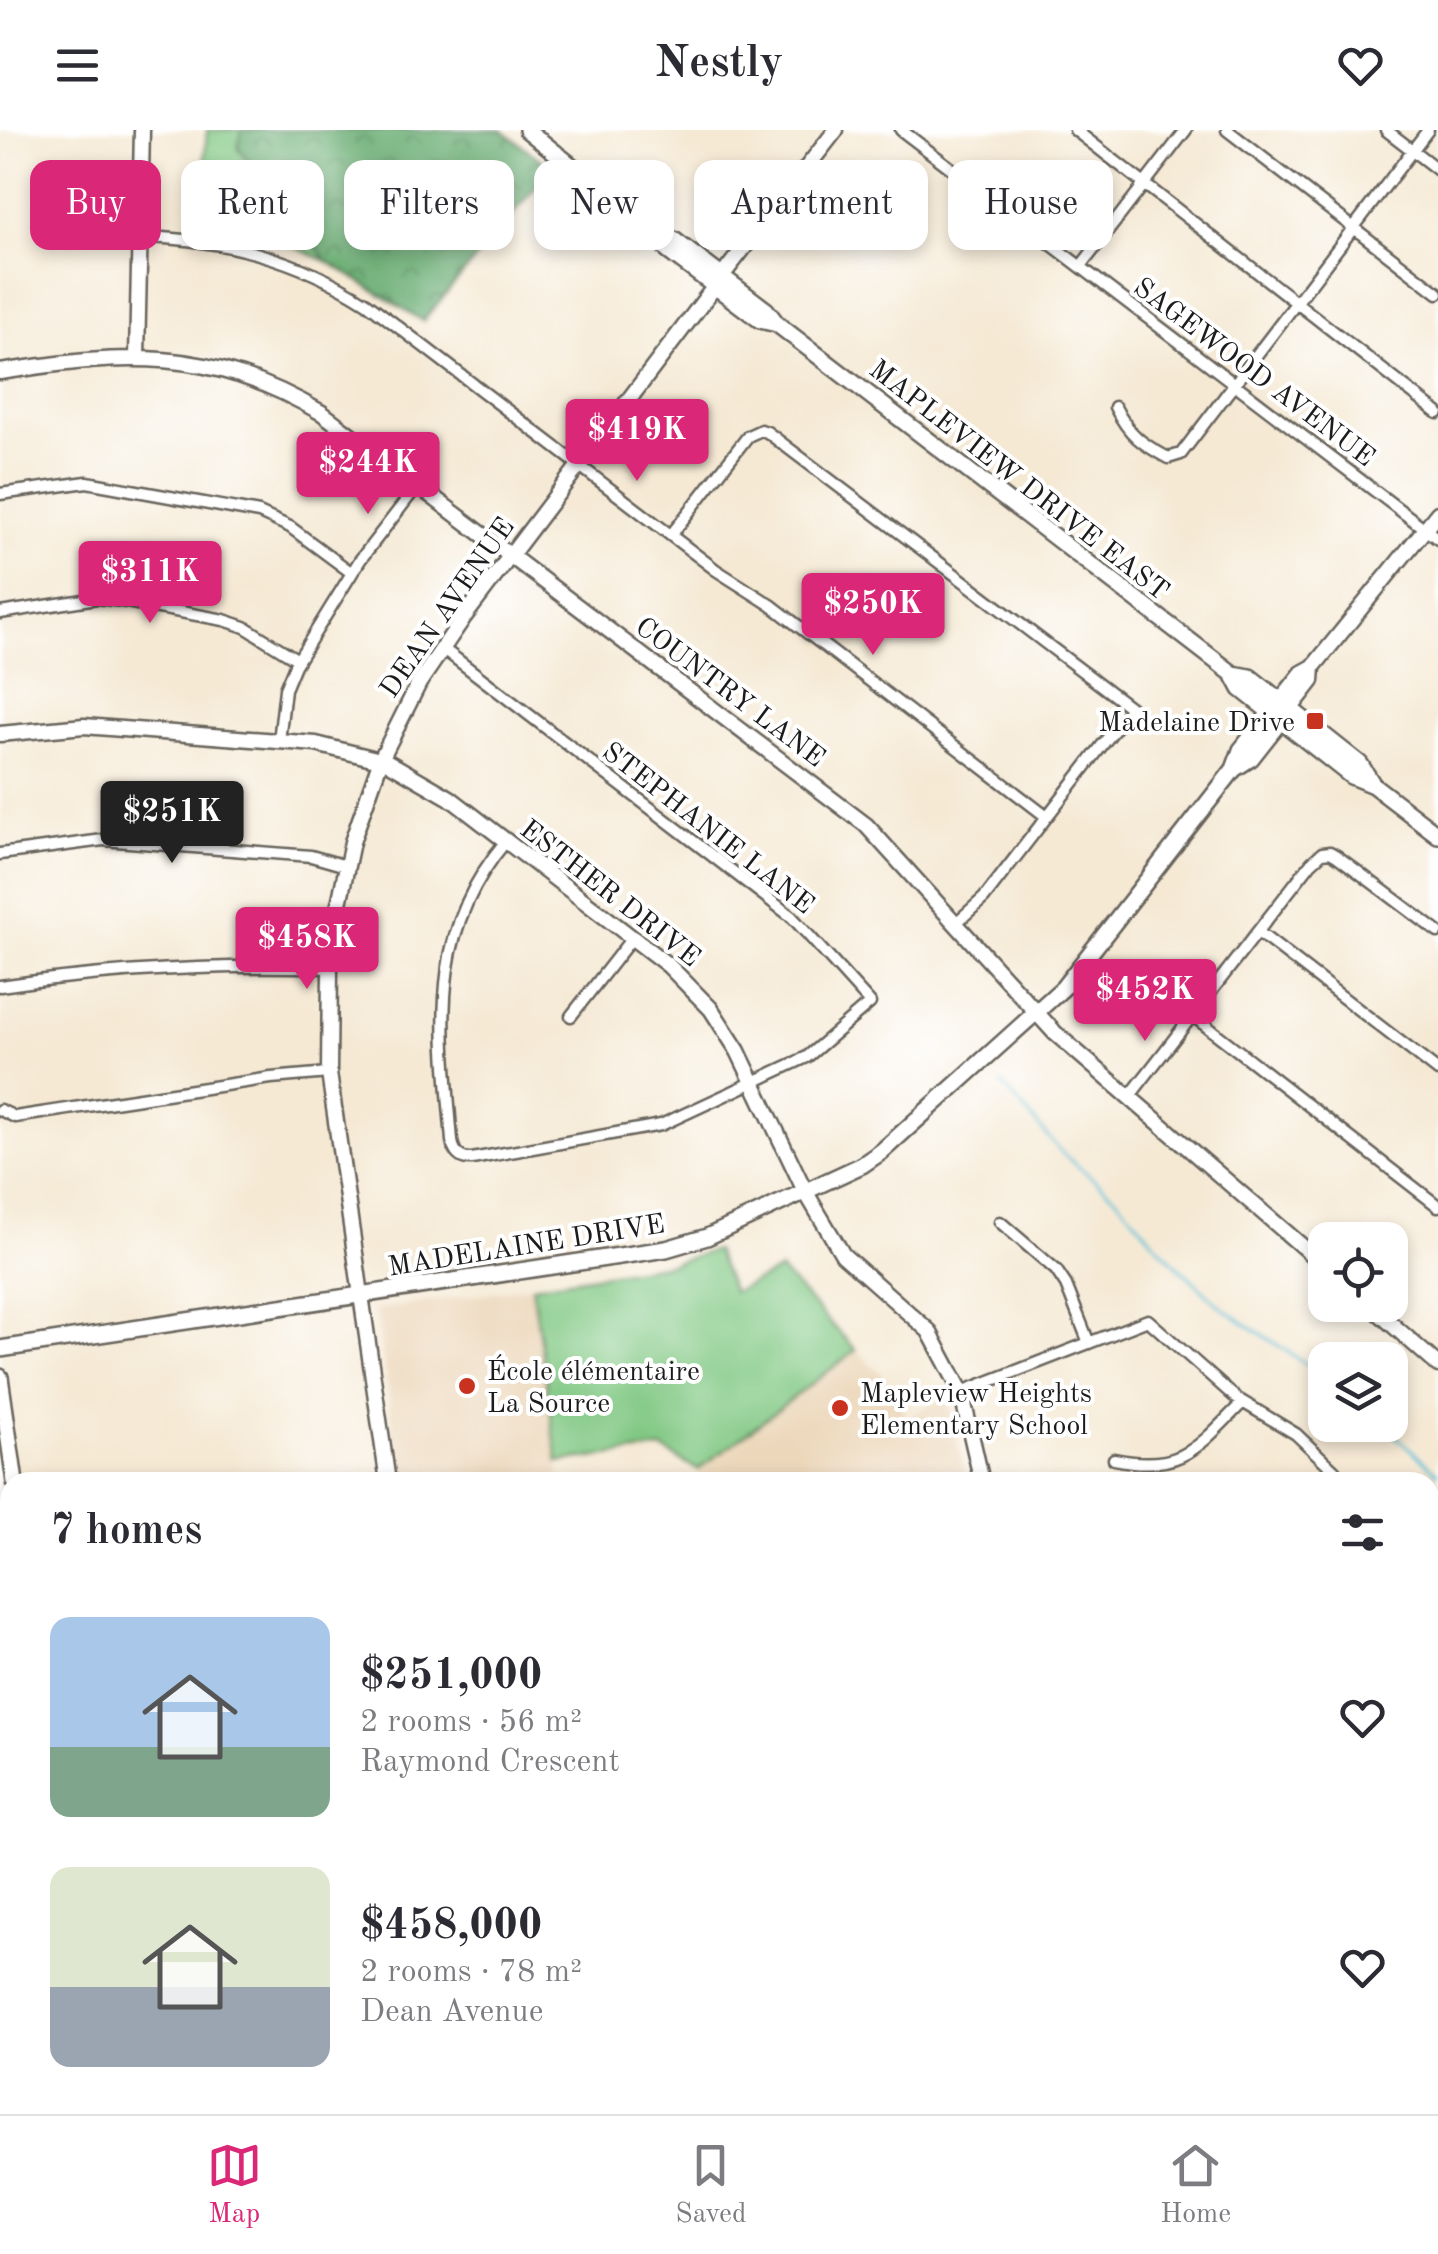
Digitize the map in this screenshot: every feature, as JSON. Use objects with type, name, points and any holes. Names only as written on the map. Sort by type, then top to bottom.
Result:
[{"type":"main road","name":"MAPLEVIEW DRIVE EAST","points":[[527,130],[658,235],[674,240],[718,281],[766,310],[777,324],[1232,674],[1250,677],[1280,711],[1360,764],[1373,785],[1438,836]]},
{"type":"main road","name":"MADELAINE DRIVE","points":[[0,1349],[680,1246],[876,1156],[1063,988],[1234,769],[1241,750],[1280,711]]},
{"type":"main road","points":[[0,1377],[14,1472]]},
{"type":"street","points":[[141,160],[142,130]]},
{"type":"street","name":"DEAN AVENUE","points":[[387,1472],[329,1073],[330,968],[346,866],[380,760],[408,701],[442,648],[836,130]]},
{"type":"street","name":"SAGEWOOD AVENUE","points":[[901,130],[1432,534]]},
{"type":"street","points":[[1075,130],[1438,413]]},
{"type":"street","points":[[1081,266],[1186,130]]},
{"type":"street","points":[[1227,130],[1438,293]]},
{"type":"street","points":[[1386,130],[1438,170]]},
{"type":"street","points":[[1115,408],[1126,430],[1168,458],[1181,454],[1428,130]]},
{"type":"street","points":[[161,238],[238,247],[279,259],[331,282],[379,311],[1047,817]]},
{"type":"street","points":[[137,357],[140,250]]},
{"type":"street","name":"COUNTRY LANE","points":[[0,372],[86,359],[137,357],[220,370],[284,393],[332,420],[866,825],[1062,1040],[1308,1251]]},
{"type":"street","points":[[670,535],[748,436],[761,430],[774,435],[1131,708],[984,898],[956,923]]},
{"type":"street","points":[[0,494],[87,482],[258,512],[290,527],[352,573]]},
{"type":"street","points":[[279,740],[285,690],[298,660],[352,573],[418,485]]},
{"type":"street","name":"MADELAINE DRIVE","points":[[1280,711],[1312,681],[1314,668],[1432,534],[1438,513]]},
{"type":"street","points":[[0,614],[97,598],[121,600],[245,627],[298,660]]},
{"type":"street","name":"STEPHANIE LANE","points":[[442,648],[792,917],[870,1003],[813,1054],[753,1082]]},
{"type":"street","name":"ESTHER DRIVE","points":[[0,734],[84,726],[279,740],[333,747],[380,760],[436,788],[680,976],[705,1002],[734,1044],[805,1191],[843,1255],[929,1331],[962,1392],[980,1472]]},
{"type":"street","points":[[0,854],[103,840],[310,856],[346,866]]},
{"type":"street","points":[[506,841],[466,901],[445,970],[442,1031],[452,1140],[459,1156],[472,1160],[646,1130],[753,1082]]},
{"type":"street","points":[[1130,1097],[1316,857],[1330,852],[1438,932]]},
{"type":"street","points":[[1258,932],[1438,1070]]},
{"type":"street","points":[[571,1016],[632,938]]},
{"type":"street","points":[[0,986],[84,974],[176,968],[330,968]]},
{"type":"street","points":[[1192,1016],[1438,1206]]},
{"type":"street","points":[[0,1110],[16,1117],[271,1078],[329,1073]]},
{"type":"street","points":[[1000,1222],[1056,1270],[1089,1343]]},
{"type":"street","points":[[962,1392],[1148,1320],[1242,1403],[1304,1440],[1334,1472]]},
{"type":"street","points":[[1389,1322],[1438,1366]]},
{"type":"street","points":[[1114,1459],[1153,1462],[1183,1457],[1242,1403]]},
{"type":"shaded area","name":"École élémentaire La Source","points":[[532,1286],[560,1472],[400,1472],[376,1310]]},
{"type":"shaded area","name":"Mapleview Heights Elementary School","points":[[856,1350],[881,1373],[907,1418],[947,1397],[965,1472],[699,1472]]},
{"type":"green space","points":[[207,130],[242,130],[238,148],[247,160],[204,160]]},
{"type":"green space","points":[[242,130],[502,130],[541,160],[534,160],[534,189],[514,213],[514,160],[344,160],[344,250],[483,250],[423,321],[327,261],[318,250],[324,250],[324,160],[248,160],[238,147]]},
{"type":"green space","points":[[301,250],[318,250],[327,261]]},
{"type":"green space","points":[[715,1250],[733,1292],[780,1270],[856,1350],[698,1470],[662,1449],[558,1462],[532,1286],[669,1264]]},
{"type":"waterway","points":[[1002,1084],[1063,1154],[1116,1197],[1166,1255],[1221,1307],[1308,1366]]},
{"type":"waterway","points":[[1402,1442],[1437,1472]]},
{"type":"place","name":"Madelaine Drive","points":[[1315,721]]},
{"type":"place","name":"École élémentaire La Source","points":[[467,1386]]},
{"type":"place","name":"Mapleview Heights Elementary School","points":[[840,1408]]}]
